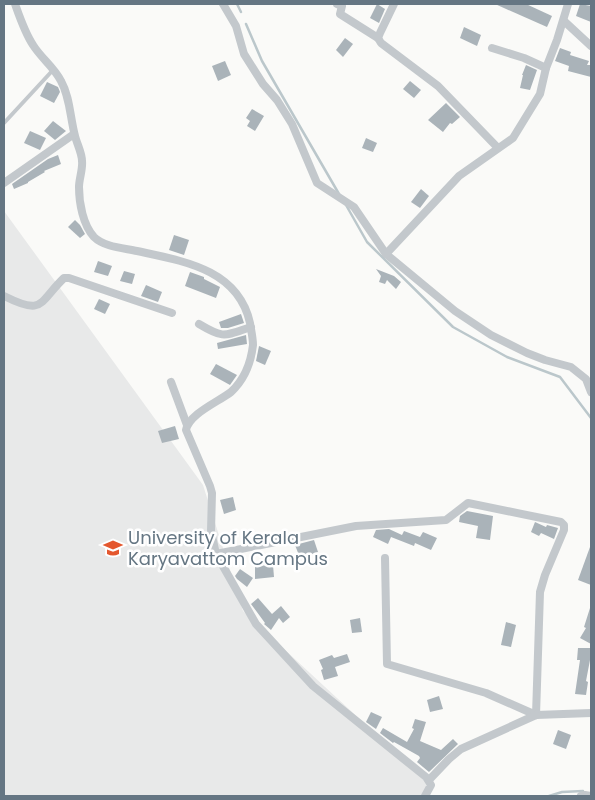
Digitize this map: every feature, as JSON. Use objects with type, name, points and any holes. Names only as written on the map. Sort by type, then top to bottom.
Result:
[{"type":"street","points":[[15,4],[24,28],[34,46],[66,90],[74,134],[82,161],[79,187],[82,209],[89,230],[94,237],[117,247],[183,262],[222,279],[242,299],[247,310],[253,343],[251,358],[243,377],[231,391],[190,420],[187,425],[186,434],[212,493],[211,531],[216,554],[256,624],[290,662],[313,686],[384,741],[430,780]]},
{"type":"street","points":[[223,4],[236,26],[244,54],[258,78],[277,100],[292,124],[317,182],[354,207],[386,254],[455,311],[491,335],[527,353],[571,367],[586,379],[591,392]]},
{"type":"street","points":[[338,4],[342,6],[340,14],[378,38],[386,47],[438,86],[498,148]]},
{"type":"street","points":[[378,38],[394,4]]},
{"type":"street","points":[[386,254],[459,176],[512,138],[540,94],[546,68],[564,21],[568,4]]},
{"type":"street","points":[[564,21],[591,46]]},
{"type":"street","points":[[492,48],[524,58],[546,68]]},
{"type":"street","points":[[4,183],[74,134]]},
{"type":"street","points":[[4,296],[29,306],[38,305],[44,302],[64,278],[70,278],[172,313]]},
{"type":"street","points":[[199,324],[222,336],[251,327]]},
{"type":"street","points":[[171,382],[187,425]]},
{"type":"street","points":[[216,554],[356,526],[446,520],[468,503],[561,522],[564,525],[564,530],[540,592],[536,715]]},
{"type":"street","points":[[385,558],[387,664],[486,693],[536,715]]},
{"type":"street","points":[[424,796],[429,790],[430,780],[461,749],[536,715],[591,713]]},
{"type":"street","points":[[581,796],[585,794],[591,796]]},
{"type":"lane","points":[[4,123],[53,70]]},
{"type":"shaded area","name":"University of Kerala Karyavattom Campus","points":[[4,211],[203,485],[243,611],[431,785],[426,796],[4,796]]},
{"type":"building","points":[[377,4],[385,9],[379,23],[370,18]]},
{"type":"building","points":[[495,4],[526,4],[552,16],[547,27]]},
{"type":"building","points":[[580,4],[591,6],[591,22],[576,16]]},
{"type":"building","points":[[464,27],[481,35],[477,46],[460,38]]},
{"type":"building","points":[[345,38],[353,44],[343,57],[336,50]]},
{"type":"building","points":[[560,48],[571,52],[570,55],[589,61],[587,65],[591,65],[591,77],[568,71],[569,66],[555,61]]},
{"type":"building","points":[[225,61],[231,75],[218,81],[212,66]]},
{"type":"building","points":[[526,65],[537,70],[530,90],[520,88]]},
{"type":"building","points":[[410,81],[421,90],[414,98],[403,89]]},
{"type":"building","points":[[47,82],[58,87],[60,92],[54,103],[40,96]]},
{"type":"building","points":[[446,103],[460,117],[452,124],[450,123],[443,132],[428,120]]},
{"type":"building","points":[[252,109],[264,116],[255,131],[247,126],[250,121],[246,118]]},
{"type":"building","points":[[53,121],[66,131],[55,140],[44,131]]},
{"type":"building","points":[[30,131],[46,138],[40,150],[24,143]]},
{"type":"building","points":[[366,138],[377,143],[373,152],[362,148]]},
{"type":"building","points":[[58,155],[61,164],[44,171],[28,183],[14,189],[12,184],[48,159]]},
{"type":"building","points":[[421,189],[429,196],[420,208],[411,202]]},
{"type":"building","points":[[75,220],[85,234],[80,238],[68,227]]},
{"type":"building","points":[[174,235],[189,240],[184,255],[169,250]]},
{"type":"building","points":[[98,261],[112,266],[108,276],[94,272]]},
{"type":"building","points":[[376,269],[394,276],[401,282],[396,289],[387,280],[385,284],[379,282],[381,276]]},
{"type":"building","points":[[124,271],[135,274],[132,284],[120,281]]},
{"type":"building","points":[[190,272],[204,277],[204,279],[220,287],[216,298],[185,286]]},
{"type":"building","points":[[146,285],[162,292],[158,302],[141,296]]},
{"type":"building","points":[[99,299],[110,304],[105,314],[94,309]]},
{"type":"building","points":[[241,314],[244,323],[221,328],[219,322]]},
{"type":"building","points":[[246,335],[247,344],[218,349],[217,343]]},
{"type":"building","points":[[259,346],[271,351],[265,365],[256,361]]},
{"type":"building","points":[[216,364],[237,375],[230,385],[210,374]]},
{"type":"building","points":[[175,426],[179,439],[162,443],[158,431]]},
{"type":"building","points":[[233,497],[236,510],[224,514],[220,500]]},
{"type":"building","points":[[467,511],[493,516],[490,540],[476,538],[478,526],[459,522],[460,516]]},
{"type":"building","points":[[535,522],[546,527],[547,525],[558,528],[554,539],[541,533],[539,536],[531,532]]},
{"type":"building","points":[[389,529],[402,535],[404,531],[420,537],[423,532],[437,538],[431,550],[415,543],[414,546],[391,537],[388,544],[373,537],[376,530]]},
{"type":"building","points":[[314,540],[318,552],[300,558],[295,545]]},
{"type":"building","points":[[591,548],[591,585],[578,580]]},
{"type":"building","points":[[273,565],[274,577],[255,579],[255,566]]},
{"type":"building","points":[[240,569],[253,578],[247,587],[235,576]]},
{"type":"building","points":[[258,598],[272,614],[281,606],[290,617],[283,623],[279,618],[271,630],[264,624],[251,604]]},
{"type":"building","points":[[590,608],[591,644],[580,638],[586,628],[584,627]]},
{"type":"building","points":[[360,618],[362,632],[352,633],[350,620]]},
{"type":"building","points":[[506,622],[516,625],[511,647],[501,645]]},
{"type":"building","points":[[578,648],[591,648],[586,695],[575,694],[580,660],[577,660]]},
{"type":"building","points":[[347,654],[350,662],[335,667],[338,676],[324,680],[321,670],[323,669],[319,660],[332,655],[334,658]]},
{"type":"building","points":[[439,696],[443,709],[430,712],[427,700]]},
{"type":"building","points":[[371,712],[382,717],[376,729],[366,722]]},
{"type":"building","points":[[415,719],[426,722],[420,741],[441,750],[453,739],[458,744],[429,772],[417,762],[420,758],[419,756],[393,743],[380,733],[383,728],[407,742],[414,729],[412,728]]},
{"type":"building","points":[[558,730],[571,735],[566,749],[553,744]]},
{"type":"waterway","points":[[237,4],[241,12]]},
{"type":"waterway","points":[[246,24],[262,61],[339,194]]},
{"type":"waterway","points":[[346,205],[367,242],[453,327],[507,357],[560,377],[591,418]]},
{"type":"waterway","points":[[549,796],[562,792],[583,791]]},
{"type":"place","name":"University of Kerala Karyavattom Campus","points":[[113,548]]}]
